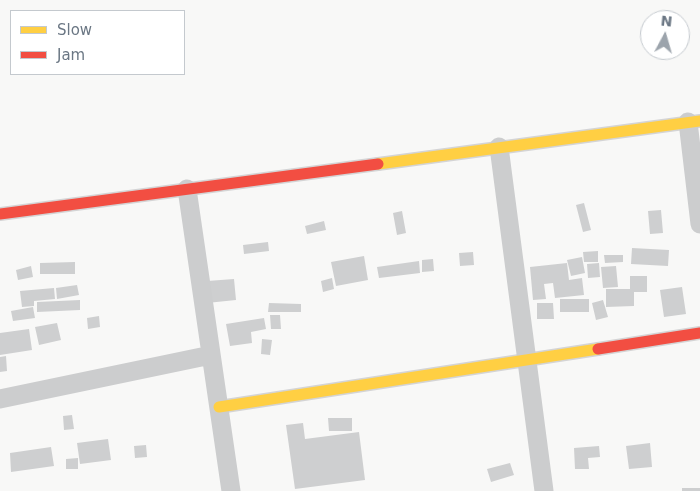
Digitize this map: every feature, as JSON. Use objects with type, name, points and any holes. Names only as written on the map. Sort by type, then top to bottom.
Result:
[{"type":"street","points":[[0,214],[694,122],[700,224]]},
{"type":"street","points":[[499,147],[544,491]]},
{"type":"street","points":[[187,189],[231,491]]},
{"type":"street","points":[[219,407],[700,333]]},
{"type":"street","points":[[0,399],[211,355]]},
{"type":"building","points":[[584,203],[591,230],[583,232],[576,205]]},
{"type":"building","points":[[661,210],[663,233],[650,234],[648,211]]},
{"type":"building","points":[[402,211],[406,233],[397,235],[393,213]]},
{"type":"building","points":[[324,221],[326,230],[307,234],[305,226]]},
{"type":"building","points":[[268,242],[269,251],[244,254],[243,245]]},
{"type":"building","points":[[632,248],[669,250],[668,266],[631,264]]},
{"type":"building","points":[[598,251],[598,262],[584,262],[583,252]]},
{"type":"building","points":[[473,252],[474,265],[460,266],[459,253]]},
{"type":"building","points":[[604,255],[623,255],[623,262],[605,263]]},
{"type":"building","points":[[364,256],[368,280],[336,286],[331,262]]},
{"type":"building","points":[[582,257],[585,273],[571,276],[567,260]]},
{"type":"building","points":[[433,259],[434,271],[422,272],[422,260]]},
{"type":"building","points":[[419,261],[420,273],[379,278],[377,267]]},
{"type":"building","points":[[75,262],[75,274],[40,274],[40,263]]},
{"type":"building","points":[[567,263],[569,280],[582,278],[584,295],[555,298],[553,283],[544,284],[546,299],[533,300],[530,267]]},
{"type":"building","points":[[599,263],[600,277],[588,278],[587,264]]},
{"type":"building","points":[[31,266],[33,277],[18,280],[16,270]]},
{"type":"building","points":[[616,266],[618,287],[603,288],[601,267]]},
{"type":"building","points":[[630,276],[647,276],[647,292],[634,292],[634,306],[606,307],[606,289],[630,289]]},
{"type":"building","points":[[332,278],[334,289],[323,292],[321,281]]},
{"type":"building","points":[[234,279],[236,300],[197,304],[194,282]]},
{"type":"building","points":[[77,285],[79,295],[57,299],[56,288]]},
{"type":"building","points":[[682,287],[686,314],[664,317],[660,290]]},
{"type":"building","points":[[54,288],[55,299],[34,301],[34,306],[22,307],[20,291]]},
{"type":"building","points":[[560,299],[589,299],[589,312],[560,312]]},
{"type":"building","points":[[80,300],[80,310],[37,312],[37,302]]},
{"type":"building","points":[[603,300],[608,317],[596,320],[592,303]]},
{"type":"building","points":[[269,303],[301,304],[301,312],[268,312]]},
{"type":"building","points":[[537,303],[553,303],[554,319],[537,319]]},
{"type":"building","points":[[33,307],[35,318],[13,321],[11,311]]},
{"type":"building","points":[[270,315],[280,315],[281,329],[271,329]]},
{"type":"building","points":[[99,316],[100,327],[88,329],[87,318]]},
{"type":"building","points":[[264,318],[266,329],[251,332],[252,343],[230,346],[226,324]]},
{"type":"building","points":[[57,323],[61,340],[39,345],[35,327]]},
{"type":"building","points":[[29,329],[32,350],[0,355],[0,333]]},
{"type":"building","points":[[262,339],[272,340],[270,355],[261,354]]},
{"type":"building","points":[[6,356],[7,371],[0,372],[0,357]]},
{"type":"building","points":[[72,415],[74,429],[64,430],[63,416]]},
{"type":"building","points":[[328,418],[352,418],[352,431],[329,431]]},
{"type":"building","points":[[303,423],[305,439],[359,432],[365,480],[295,489],[286,425]]},
{"type":"building","points":[[108,439],[111,460],[80,464],[77,443]]},
{"type":"building","points":[[650,443],[652,467],[629,469],[626,446]]},
{"type":"building","points":[[146,445],[147,457],[135,458],[134,446]]},
{"type":"building","points":[[599,446],[600,457],[588,458],[589,469],[575,469],[574,448]]},
{"type":"building","points":[[51,447],[54,466],[11,472],[10,453]]},
{"type":"building","points":[[78,458],[78,469],[66,469],[66,459]]},
{"type":"building","points":[[510,463],[514,475],[491,482],[487,469]]},
{"type":"building","points":[[682,488],[700,488],[700,491],[682,491]]},
{"type":"traffic: slow","points":[[378,164],[700,121]]},
{"type":"traffic: slow","points":[[219,407],[598,349]]},
{"type":"traffic: jam","points":[[0,214],[378,164]]},
{"type":"traffic: jam","points":[[598,349],[700,333]]}]
